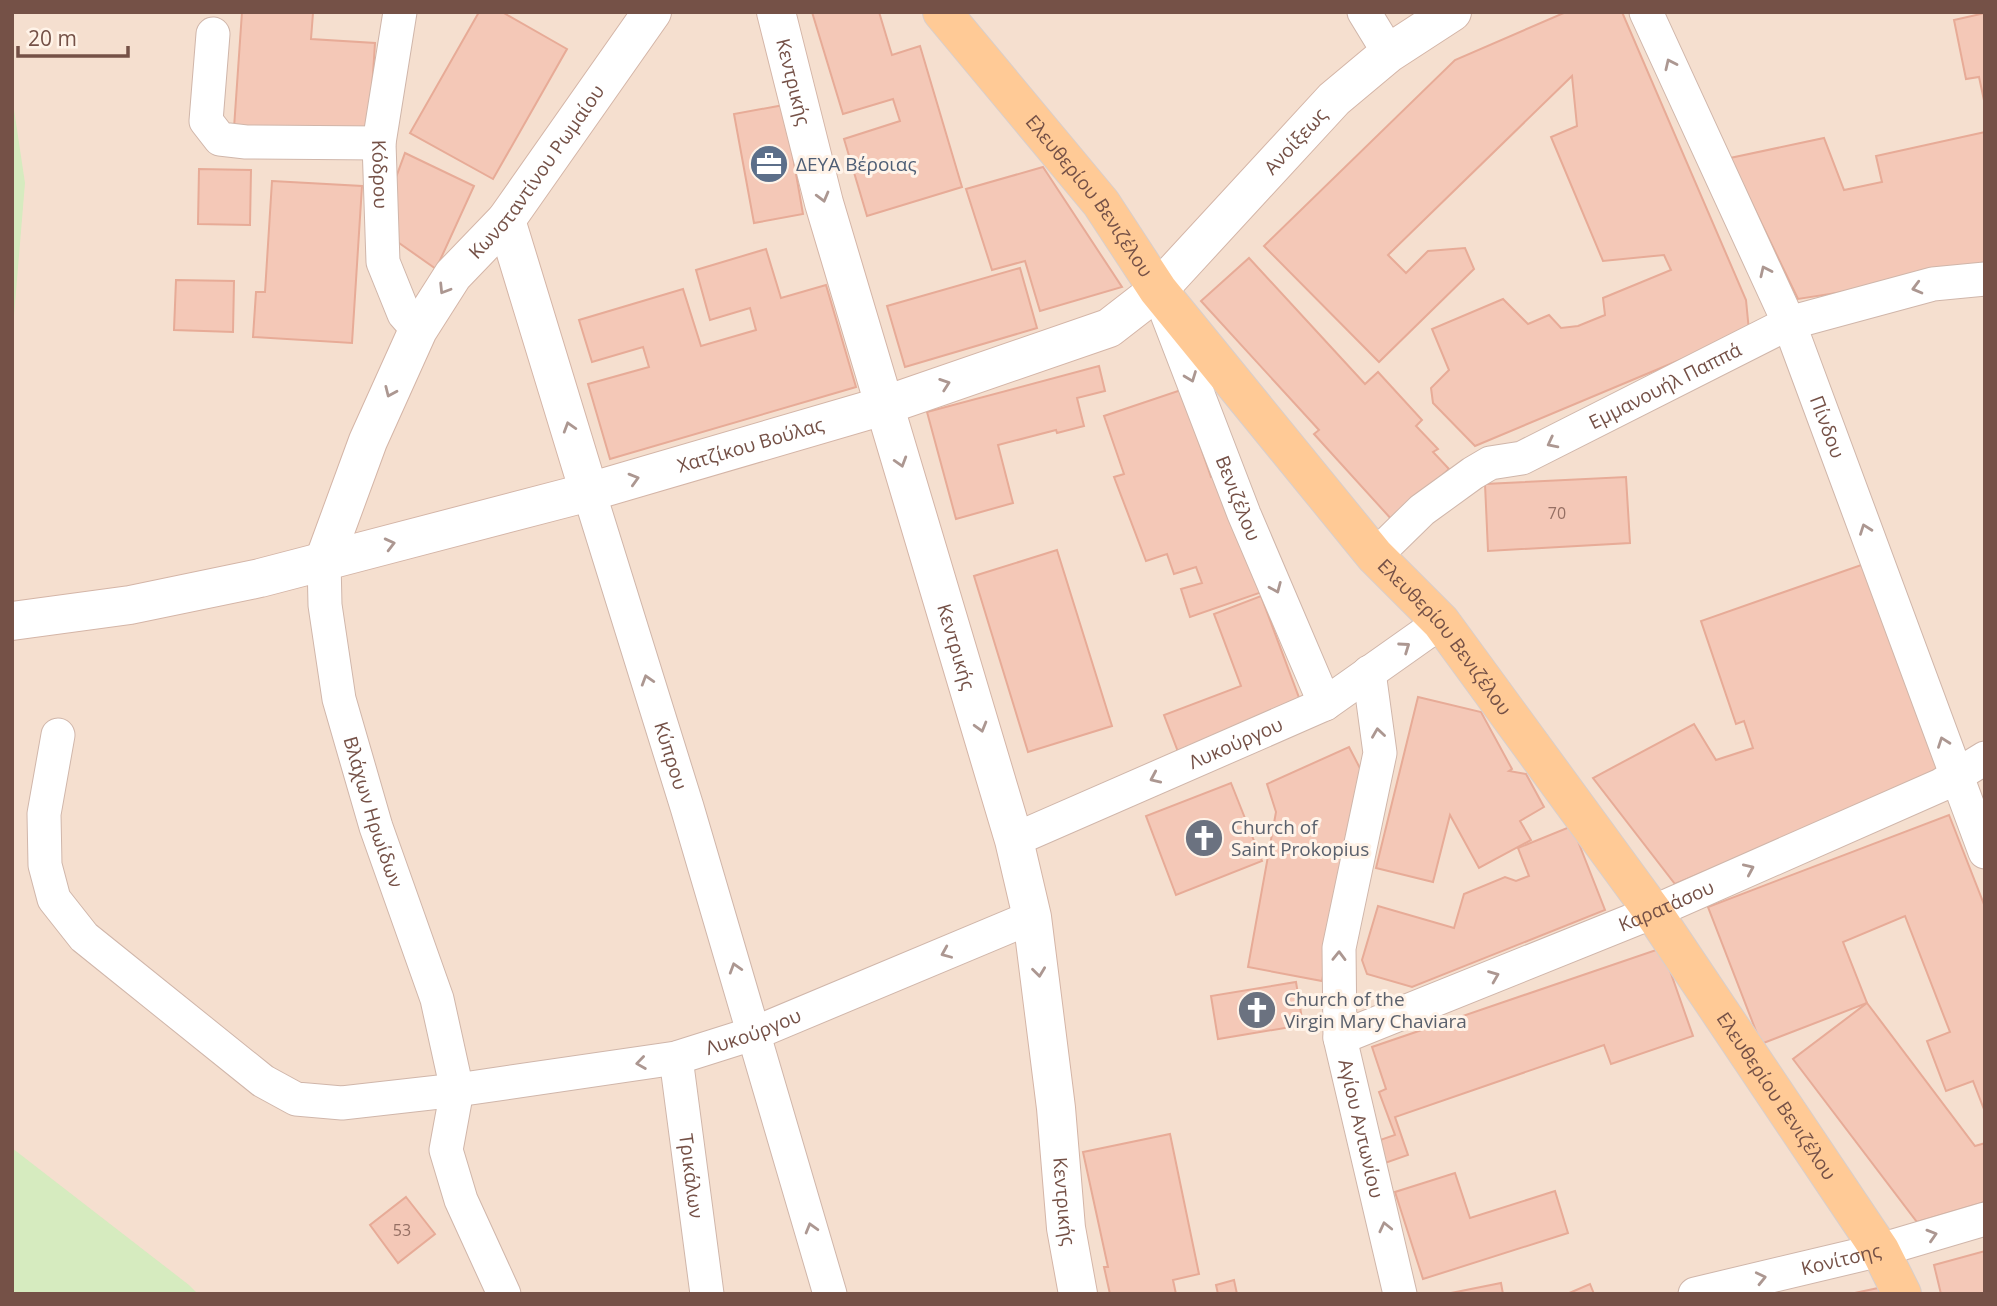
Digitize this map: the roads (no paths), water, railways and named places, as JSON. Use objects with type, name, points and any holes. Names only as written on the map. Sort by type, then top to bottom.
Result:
[{"type":"main road","name":"Ελευθερίου Βενιζέλου","points":[[942,12],[1101,203],[1158,290],[1375,556],[1441,622],[1653,912],[1880,1250],[1902,1294]]},
{"type":"street","name":"Κόδρου","points":[[400,12],[379,143],[383,262],[404,314],[418,330]]},
{"type":"street","name":"Κωνσταντίνου Ρωμαίου","points":[[418,330],[453,275],[506,220],[652,12]]},
{"type":"street","name":"Κεντρικής","points":[[776,12],[824,203],[883,406],[974,700],[1014,840],[1032,916],[1056,1108],[1066,1228],[1078,1294]]},
{"type":"street","points":[[1364,12],[1389,53]]},
{"type":"street","name":"Ανοίξεως","points":[[1158,290],[1334,99],[1389,53],[1452,12]]},
{"type":"street","name":"Πίνδου","points":[[1646,12],[1789,323],[1985,852]]},
{"type":"street","points":[[213,34],[206,121],[220,138],[246,142],[379,143]]},
{"type":"street","name":"Κύπρου","points":[[506,220],[755,1033],[830,1294]]},
{"type":"street","name":"Εμμανουήλ Παππά","points":[[1375,556],[1422,510],[1490,463],[1522,458],[1789,323],[1933,284],[1985,279]]},
{"type":"street","name":"Χατζίκου Βούλας","points":[[12,621],[130,605],[260,578],[589,492],[883,406],[1109,328],[1158,290]]},
{"type":"street","name":"Βενιζέλου","points":[[1158,290],[1244,514],[1325,704]]},
{"type":"street","name":"Βλάχων Ηρωίδων","points":[[418,330],[368,441],[324,561],[325,605],[339,699],[376,827],[437,999],[457,1090],[446,1150],[461,1200],[504,1294]]},
{"type":"street","name":"Λυκούργου","points":[[1014,840],[1325,704],[1441,622]]},
{"type":"street","name":"Αγίου Αντωνίου","points":[[1369,672],[1380,753],[1339,948],[1340,1038],[1401,1294]]},
{"type":"street","name":"Λυκούργου","points":[[58,735],[44,814],[46,865],[54,899],[84,937],[263,1081],[296,1099],[342,1103],[457,1090],[676,1058],[755,1033],[1032,916]]},
{"type":"street","name":"Καρατάσου","points":[[1340,1038],[1653,912],[1941,785],[1985,758]]},
{"type":"street","name":"Τρικάλων","points":[[676,1058],[707,1294]]},
{"type":"street","name":"Κονίτσης","points":[[1695,1294],[1880,1250],[1985,1219]]},
{"type":"place","name":"ΔΕΥΑ Βέροιας","points":[[769,164]]},
{"type":"place","name":"Church of Saint Prokopius","points":[[1204,838]]},
{"type":"place","name":"Church of the Virgin Mary Chaviara","points":[[1257,1010]]}]
